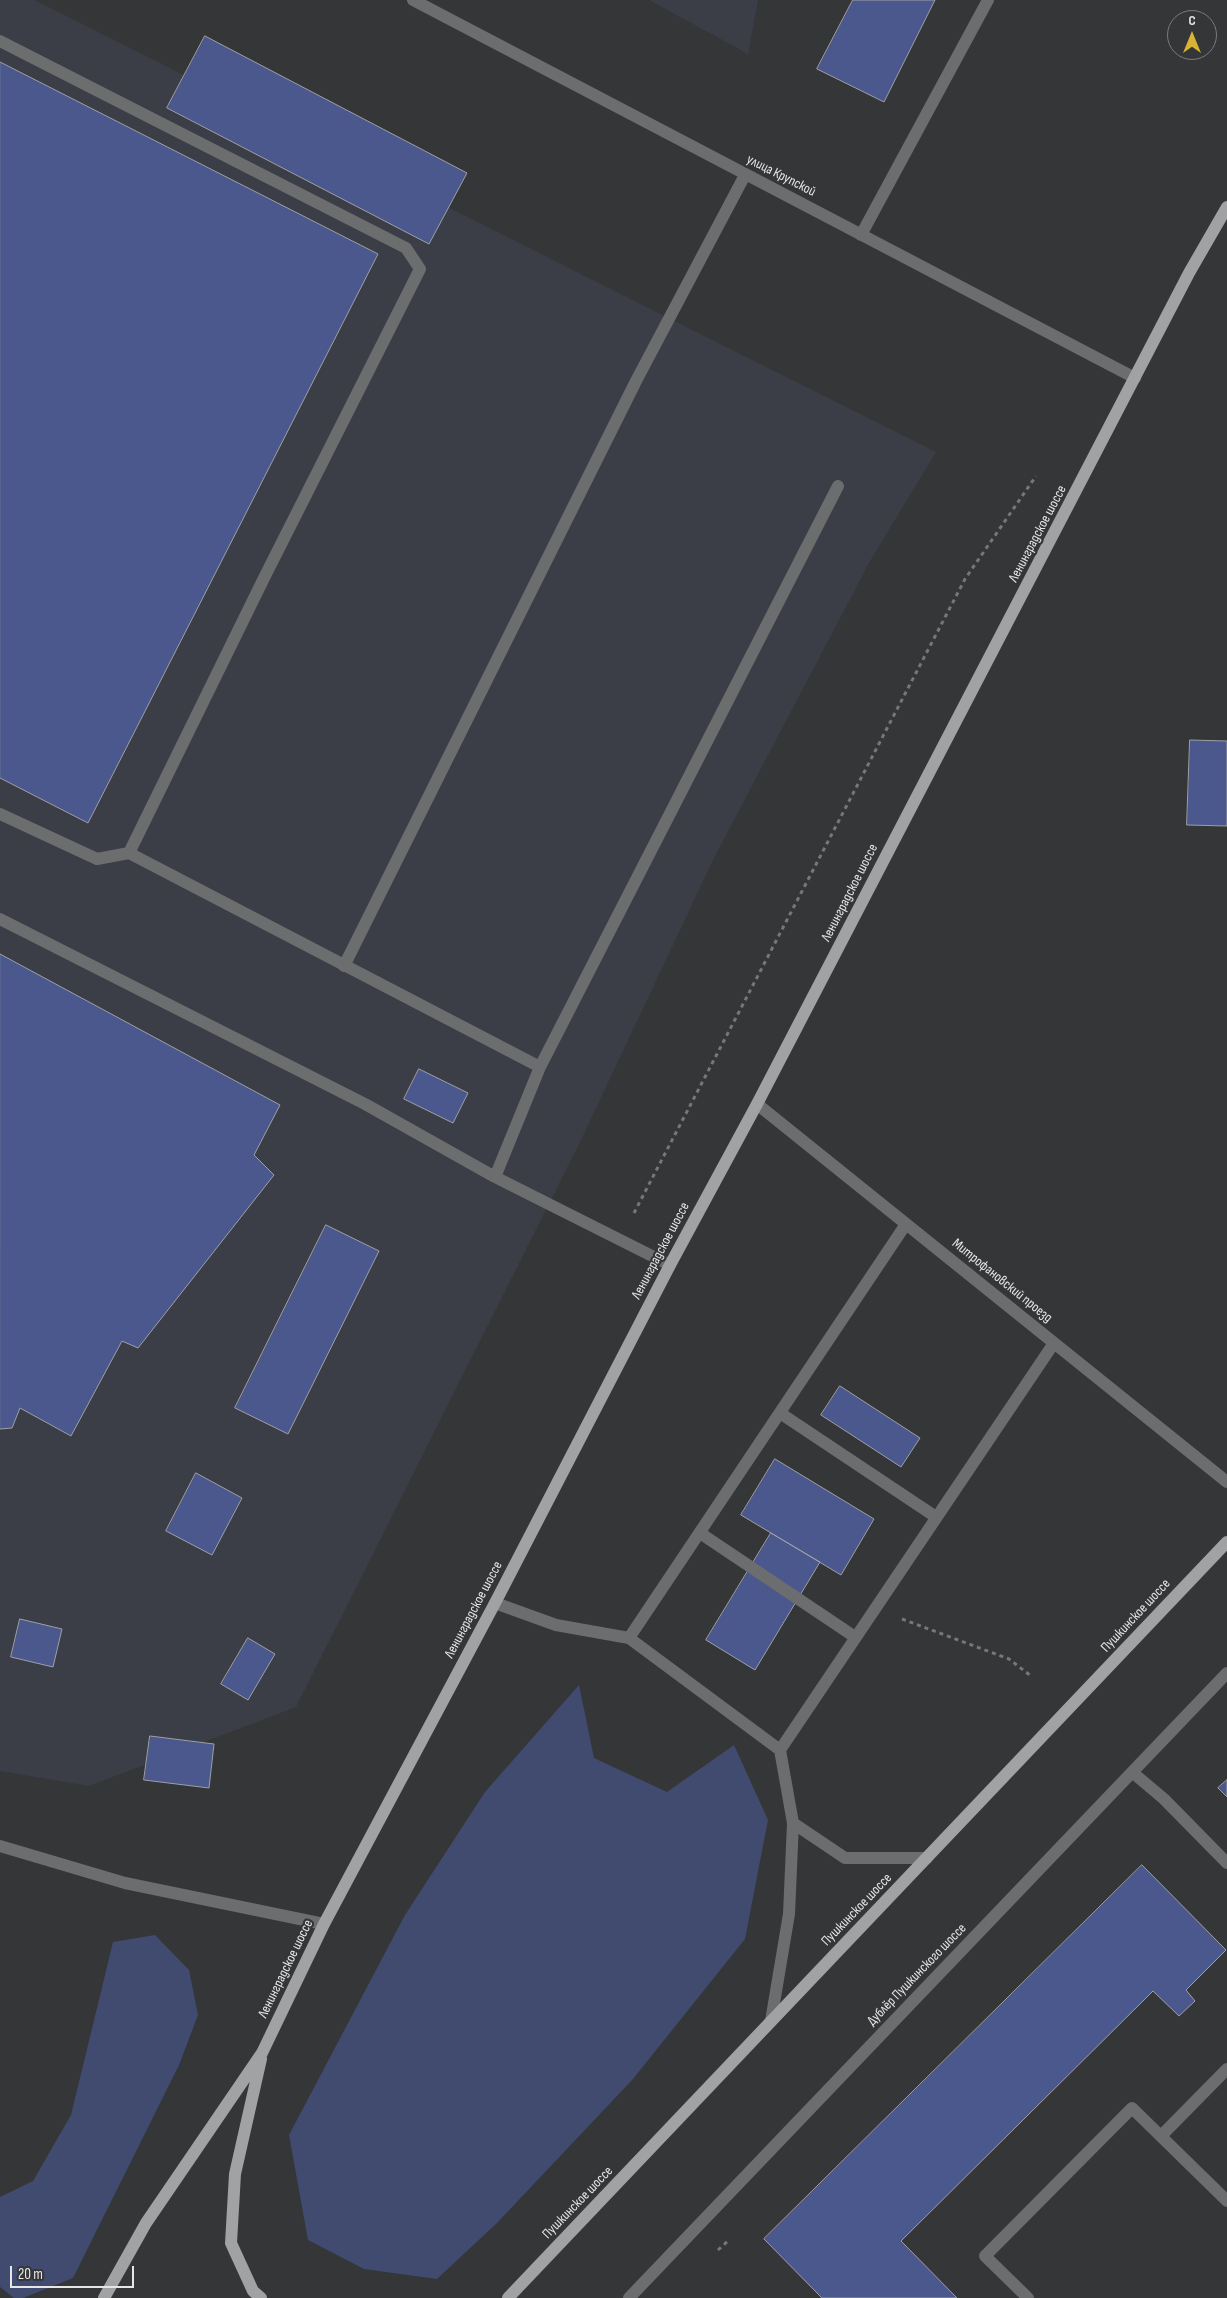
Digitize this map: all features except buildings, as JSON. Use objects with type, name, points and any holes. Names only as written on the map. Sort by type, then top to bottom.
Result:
[{"type":"main road","name":"Ленинградское шоссе","points":[[104,2298],[146,2223],[262,2053],[324,1924],[495,1603],[670,1264],[757,1104],[1189,273],[1227,207]]},
{"type":"main road","name":"Пушкинское шоссе","points":[[508,2298],[1227,1542]]},
{"type":"main road","points":[[261,2298],[253,2291],[231,2243],[235,2174],[262,2053]]},
{"type":"street","name":"улица Крупской","points":[[413,0],[1135,378]]},
{"type":"street","points":[[861,235],[988,0]]},
{"type":"street","points":[[0,41],[406,248],[420,269],[259,587],[129,853]]},
{"type":"street","points":[[344,966],[636,381],[745,175]]},
{"type":"street","points":[[495,1177],[540,1067],[838,486]]},
{"type":"street","points":[[0,814],[97,859],[129,853],[540,1067]]},
{"type":"street","points":[[0,919],[365,1104],[495,1177],[670,1264]]},
{"type":"street","name":"Митрофановский проезд","points":[[757,1104],[1227,1482]]},
{"type":"street","points":[[629,1638],[906,1224]]},
{"type":"street","points":[[780,1750],[1054,1343]]},
{"type":"street","points":[[780,1413],[936,1517]]},
{"type":"street","points":[[700,1533],[856,1637]]},
{"type":"street","points":[[495,1603],[556,1625],[629,1638],[780,1750],[793,1823],[789,1914],[771,2021]]},
{"type":"street","name":"Дублёр Пушкинского шоссе","points":[[633,2296],[1227,1673]]},
{"type":"street","points":[[1132,1772],[1164,1799],[1227,1863]]},
{"type":"street","points":[[793,1823],[845,1858],[927,1858]]},
{"type":"street","points":[[0,1846],[125,1883],[324,1924]]},
{"type":"street","points":[[1161,2136],[1227,2069]]},
{"type":"street","points":[[1028,2298],[986,2256],[1132,2108],[1227,2201]]},
{"type":"path","points":[[634,1213],[965,579],[1036,476]]},
{"type":"path","points":[[894,1616],[1009,1659],[1031,1676]]},
{"type":"shaded area","points":[[0,0],[34,0],[936,452],[869,563],[714,858],[582,1138],[296,1707],[89,1786],[0,1771]]},
{"type":"shaded area","points":[[649,0],[758,0],[748,54]]},
{"type":"shaded area","points":[[579,1685],[594,1758],[667,1792],[734,1745],[768,1820],[745,1939],[633,2079],[497,2223],[437,2279],[364,2269],[308,2240],[289,2135],[405,1915],[485,1792]]},
{"type":"shaded area","points":[[155,1935],[189,1970],[198,2015],[179,2065],[73,2278],[23,2298],[14,2298],[0,2287],[0,2197],[33,2181],[71,2115],[113,1942]]}]
